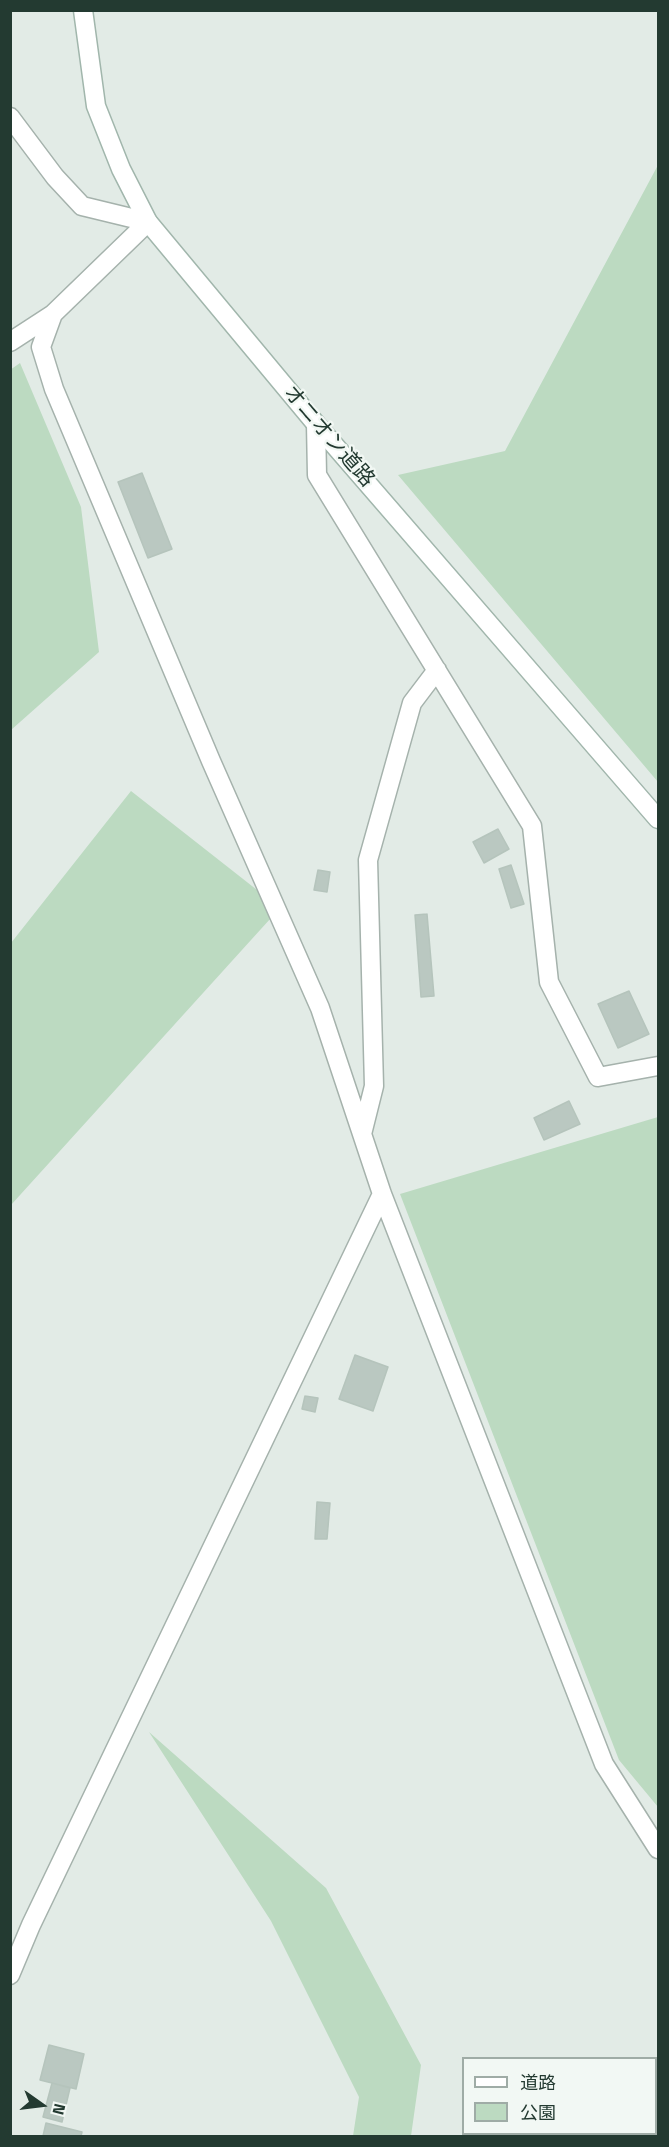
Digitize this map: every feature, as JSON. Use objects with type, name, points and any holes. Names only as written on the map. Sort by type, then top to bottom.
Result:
[{"type":"street","name":"オニオン道路","points":[[83,10],[96,106],[121,169],[148,222],[316,424],[658,819]]},
{"type":"street","points":[[10,117],[55,177],[82,206],[148,222]]},
{"type":"street","points":[[10,342],[53,314],[148,222]]},
{"type":"street","points":[[53,314],[41,347],[54,389],[211,761],[320,1008],[382,1194],[604,1764],[658,1849]]},
{"type":"street","points":[[316,424],[317,475],[532,826],[549,982],[598,1077],[658,1066]]},
{"type":"street","points":[[362,1134],[374,1086],[368,860],[412,703],[437,670]]},
{"type":"street","points":[[10,1975],[31,1925],[382,1194]]},
{"type":"green space","points":[[658,165],[658,782],[398,475],[505,451]]},
{"type":"green space","points":[[20,363],[81,507],[99,652],[11,730],[10,370]]},
{"type":"green space","points":[[131,791],[280,908],[11,1205],[11,943]]},
{"type":"green space","points":[[658,1117],[658,1807],[619,1760],[400,1194]]},
{"type":"green space","points":[[149,1732],[326,1888],[421,2065],[411,2136],[353,2136],[359,2097],[271,1921]]},
{"type":"green space","points":[[658,2100],[658,2136],[597,2136],[657,2135]]},
{"type":"building","points":[[142,473],[172,549],[148,558],[118,482]]},
{"type":"building","points":[[498,829],[509,849],[484,863],[473,842]]},
{"type":"building","points":[[511,865],[524,904],[511,908],[499,869]]},
{"type":"building","points":[[318,870],[330,872],[327,892],[314,890]]},
{"type":"building","points":[[427,914],[434,996],[421,997],[415,915]]},
{"type":"building","points":[[629,991],[649,1034],[618,1048],[598,1004]]},
{"type":"building","points":[[569,1101],[580,1124],[544,1140],[534,1118]]},
{"type":"building","points":[[355,1355],[388,1367],[373,1411],[339,1399]]},
{"type":"building","points":[[305,1396],[318,1398],[315,1412],[302,1409]]},
{"type":"building","points":[[317,1502],[330,1503],[327,1539],[315,1539]]},
{"type":"building","points":[[49,2045],[84,2054],[76,2089],[40,2080]]},
{"type":"building","points":[[52,2083],[70,2088],[62,2122],[43,2117]]},
{"type":"building","points":[[46,2123],[82,2132],[81,2136],[43,2136]]}]
